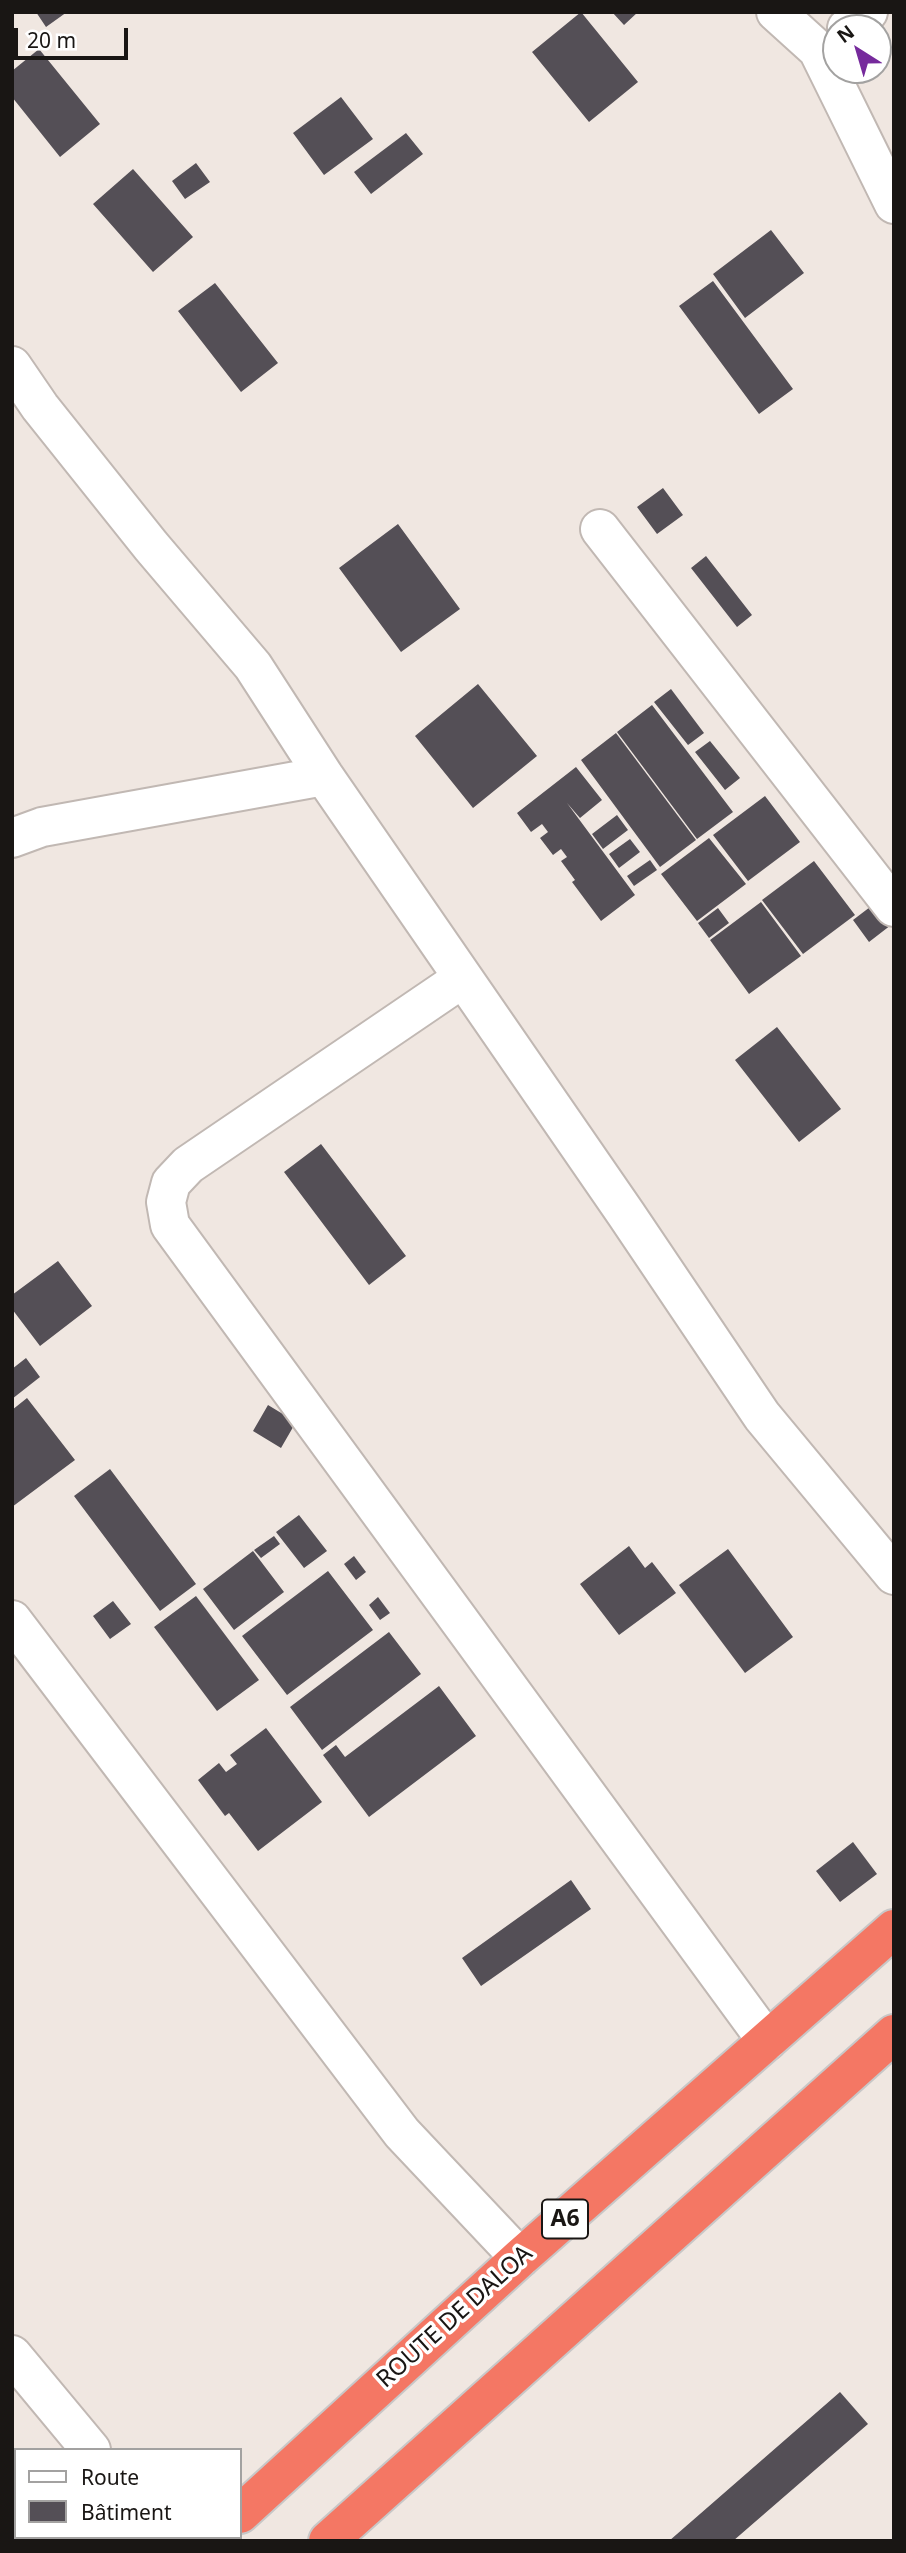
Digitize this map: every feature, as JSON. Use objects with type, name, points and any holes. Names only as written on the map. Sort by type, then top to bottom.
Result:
[{"type":"highway","name":"ROUTE DE DALOA","points":[[242,2512],[520,2258],[894,1929]]},
{"type":"highway","points":[[328,2541],[894,2034]]},
{"type":"street","points":[[776,12],[822,33]]},
{"type":"street","points":[[851,84],[894,204]]},
{"type":"street","points":[[12,366],[40,407],[151,546],[253,666],[324,776],[762,1416],[894,1575]]},
{"type":"street","points":[[600,529],[894,907]]},
{"type":"street","points":[[12,838],[42,827],[324,776]]},
{"type":"street","points":[[463,978],[188,1165],[171,1183],[166,1202],[170,1225],[767,2041]]},
{"type":"street","points":[[12,1620],[402,2133],[520,2258]]},
{"type":"street","points":[[12,2355],[89,2448]]},
{"type":"building","points":[[36,12],[67,12],[46,27]]},
{"type":"building","points":[[581,12],[638,82],[589,122],[532,52]]},
{"type":"building","points":[[612,12],[638,12],[624,25]]},
{"type":"building","points":[[39,49],[100,124],[60,157],[12,97],[12,71]]},
{"type":"building","points":[[341,97],[373,139],[324,175],[293,133]]},
{"type":"building","points":[[406,133],[423,154],[371,194],[354,172]]},
{"type":"building","points":[[196,163],[210,182],[185,199],[172,181]]},
{"type":"building","points":[[133,169],[193,237],[153,272],[93,204]]},
{"type":"building","points":[[771,230],[804,273],[745,318],[713,274]]},
{"type":"building","points":[[713,281],[793,389],[759,414],[679,306]]},
{"type":"building","points":[[215,283],[278,363],[241,392],[178,311]]},
{"type":"building","points":[[663,488],[683,515],[657,534],[637,507]]},
{"type":"building","points":[[398,524],[460,609],[401,652],[339,568]]},
{"type":"building","points":[[706,556],[752,615],[737,627],[691,568]]},
{"type":"building","points":[[478,684],[537,756],[473,808],[415,736]]},
{"type":"building","points":[[671,689],[704,733],[688,745],[654,702]]},
{"type":"building","points":[[652,705],[733,812],[697,839],[617,732]]},
{"type":"building","points":[[616,733],[696,840],[660,867],[581,760]]},
{"type":"building","points":[[710,741],[740,778],[725,790],[695,752]]},
{"type":"building","points":[[576,767],[602,800],[580,818],[567,803],[635,895],[601,921],[572,882],[575,880],[561,861],[567,857],[561,849],[553,855],[540,838],[548,832],[542,824],[531,832],[517,813]]},
{"type":"building","points":[[765,796],[800,842],[748,881],[713,835]]},
{"type":"building","points":[[617,815],[628,830],[603,849],[592,834]]},
{"type":"building","points":[[709,838],[746,884],[697,921],[661,874]]},
{"type":"building","points":[[630,839],[640,852],[619,868],[609,854]]},
{"type":"building","points":[[650,860],[657,870],[634,886],[627,876]]},
{"type":"building","points":[[814,861],[855,915],[803,954],[762,900]]},
{"type":"building","points":[[761,902],[801,956],[749,994],[710,940]]},
{"type":"building","points":[[874,904],[891,925],[869,942],[853,920]]},
{"type":"building","points":[[718,908],[729,923],[709,938],[698,923]]},
{"type":"building","points":[[777,1027],[841,1109],[799,1142],[735,1060]]},
{"type":"building","points":[[321,1144],[406,1256],[369,1285],[284,1172]]},
{"type":"building","points":[[58,1261],[92,1306],[40,1346],[12,1309],[12,1295]]},
{"type":"building","points":[[26,1358],[40,1377],[12,1399],[12,1369]]},
{"type":"building","points":[[27,1398],[75,1460],[12,1507],[12,1410]]},
{"type":"building","points":[[268,1405],[296,1422],[281,1448],[253,1431]]},
{"type":"building","points":[[110,1469],[196,1584],[160,1611],[74,1496]]},
{"type":"building","points":[[299,1515],[327,1551],[304,1568],[276,1532]]},
{"type":"building","points":[[274,1536],[280,1544],[261,1558],[254,1550]]},
{"type":"building","points":[[629,1546],[645,1568],[652,1562],[676,1593],[619,1635],[580,1584]]},
{"type":"building","points":[[728,1549],[793,1637],[745,1673],[679,1585]]},
{"type":"building","points":[[253,1551],[284,1592],[234,1630],[203,1589]]},
{"type":"building","points":[[354,1556],[366,1572],[356,1580],[344,1564]]},
{"type":"building","points":[[328,1571],[373,1630],[287,1695],[242,1636]]},
{"type":"building","points":[[196,1596],[259,1680],[217,1711],[154,1627]]},
{"type":"building","points":[[378,1597],[390,1613],[380,1620],[369,1605]]},
{"type":"building","points":[[113,1601],[131,1624],[110,1639],[93,1616]]},
{"type":"building","points":[[389,1632],[421,1674],[322,1750],[290,1707]]},
{"type":"building","points":[[439,1686],[476,1736],[369,1817],[323,1755],[336,1745],[345,1757]]},
{"type":"building","points":[[266,1728],[322,1802],[258,1851],[229,1813],[225,1816],[198,1780],[219,1763],[226,1772],[237,1764],[230,1755]]},
{"type":"building","points":[[853,1842],[877,1874],[840,1902],[816,1871]]},
{"type":"building","points":[[571,1880],[591,1909],[481,1986],[462,1958]]},
{"type":"building","points":[[840,2392],[868,2424],[733,2541],[669,2541]]}]
